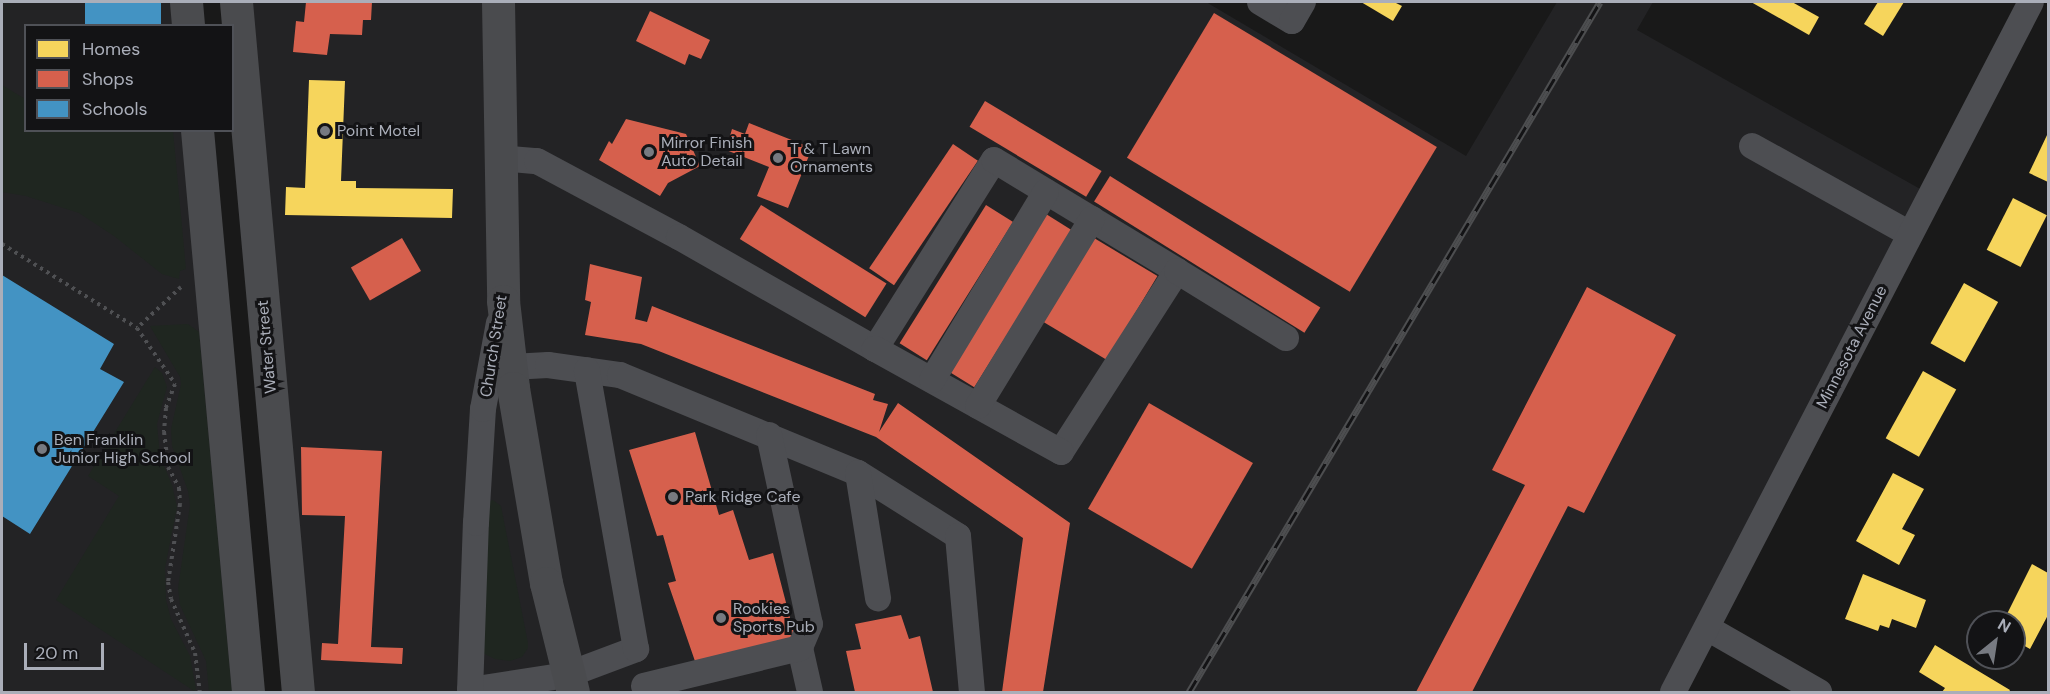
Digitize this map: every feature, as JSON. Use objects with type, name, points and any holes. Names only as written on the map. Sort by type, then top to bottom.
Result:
[{"type":"main road","points":[[186,2],[188,24]]},
{"type":"main road","name":"Water Street","points":[[236,2],[298,693]]},
{"type":"main road","name":"Church Street","points":[[498,2],[503,302]]},
{"type":"main road","points":[[197,132],[248,693]]},
{"type":"main road","points":[[503,302],[511,367],[546,583],[570,684]]},
{"type":"street","points":[[1260,2],[1292,21],[1303,2]]},
{"type":"street","name":"Minnesota Avenue","points":[[1673,693],[2031,2]]},
{"type":"street","points":[[1752,146],[1910,234]]},
{"type":"street","points":[[500,158],[537,161],[679,237],[1061,452],[1177,271]]},
{"type":"street","points":[[875,349],[994,160],[1286,338]]},
{"type":"street","points":[[932,380],[1046,192]]},
{"type":"street","points":[[978,406],[1092,219]]},
{"type":"street","name":"Church Street","points":[[503,302],[483,409],[470,691],[570,684],[636,649]]},
{"type":"street","points":[[511,367],[548,365],[620,375],[858,473],[958,536],[972,693]]},
{"type":"street","points":[[587,370],[645,689],[800,648]]},
{"type":"street","points":[[769,435],[810,624],[800,648],[810,693]]},
{"type":"street","points":[[858,473],[878,598]]},
{"type":"street","points":[[1708,629],[1819,693]]},
{"type":"path","points":[[2,244],[138,328],[175,384],[166,408],[164,432],[168,467],[179,488],[180,504],[168,582],[171,599],[195,653],[200,693]]},
{"type":"path","points":[[138,328],[186,282]]},
{"type":"shaded area","points":[[2,2],[186,2],[188,24],[24,24],[24,132],[197,132],[248,692],[2,692]]},
{"type":"shaded area","points":[[236,2],[1206,2],[1466,156],[1557,2],[1653,2],[1637,30],[1931,195],[1673,692],[298,692]]},
{"type":"shaded area","points":[[2,85],[24,98],[24,132],[173,132],[186,269],[180,271],[179,279],[162,274],[114,236],[79,213],[26,196],[2,192]]},
{"type":"shaded area","points":[[188,324],[199,332],[232,692],[209,692],[206,661],[180,605],[178,588],[190,505],[188,491],[172,446],[171,429],[181,384],[180,377],[150,326]]},
{"type":"shaded area","points":[[155,367],[162,373],[167,387],[157,424],[160,456],[172,485],[177,507],[165,568],[166,600],[171,619],[190,656],[196,689],[194,691],[56,600],[119,496],[88,476]]},
{"type":"shaded area","points":[[493,500],[501,506],[528,643],[528,648],[522,657],[510,661],[495,659],[483,653],[489,501]]},
{"type":"building: Homes","points":[[1361,2],[1394,2],[1402,6],[1393,21]]},
{"type":"building: Homes","points":[[1751,2],[1792,2],[1819,17],[1809,35]]},
{"type":"building: Homes","points":[[1878,2],[1904,2],[1883,36],[1864,24]]},
{"type":"building: Homes","name":"Point Motel","points":[[309,80],[345,81],[341,181],[356,181],[356,188],[453,189],[452,218],[285,215],[286,187],[305,188]]},
{"type":"building: Homes","points":[[2048,133],[2048,182],[2029,173]]},
{"type":"building: Homes","points":[[2013,198],[2047,215],[2021,267],[1987,250]]},
{"type":"building: Homes","points":[[1964,283],[1998,302],[1965,362],[1931,343]]},
{"type":"building: Homes","points":[[1923,371],[1956,389],[1919,457],[1886,438]]},
{"type":"building: Homes","points":[[1893,473],[1924,489],[1902,529],[1915,535],[1899,565],[1856,541]]},
{"type":"building: Homes","points":[[2032,564],[2048,573],[2048,615],[2030,649],[2026,647],[2026,610],[2009,610]]},
{"type":"building: Homes","points":[[1863,574],[1926,600],[1916,628],[1892,619],[1889,628],[1880,625],[1878,631],[1845,619]]},
{"type":"building: Homes","points":[[1935,645],[1966,664],[1966,670],[1977,670],[2010,690],[2009,692],[1942,692],[1945,688],[1919,672]]},
{"type":"building: Shops","points":[[306,2],[372,2],[371,20],[363,20],[362,35],[330,34],[327,55],[293,52],[296,21],[304,22]]},
{"type":"building: Shops","points":[[650,11],[710,40],[701,59],[689,54],[685,65],[636,41]]},
{"type":"building: Shops","points":[[1214,13],[1437,147],[1350,292],[1127,158]]},
{"type":"building: Shops","points":[[985,101],[1102,171],[1086,197],[970,127]]},
{"type":"building: Shops","name":"Mirror Finish Auto Detail","points":[[626,119],[686,134],[700,166],[668,183],[660,196],[599,160],[609,141],[612,144]]},
{"type":"building: Shops","name":"T & T Lawn Ornaments","points":[[749,123],[812,148],[788,208],[757,196],[769,167],[726,150],[732,129],[745,134]]},
{"type":"building: Shops","points":[[953,144],[978,161],[894,285],[869,268]]},
{"type":"building: Shops","points":[[1110,176],[1320,307],[1304,333],[1094,201]]},
{"type":"building: Shops","points":[[761,205],[887,283],[865,317],[740,239]]},
{"type":"building: Shops","points":[[986,205],[1013,222],[927,360],[900,343]]},
{"type":"building: Shops","points":[[1046,214],[1072,230],[974,387],[948,371]]},
{"type":"building: Shops","points":[[402,238],[421,271],[370,300],[351,268]]},
{"type":"building: Shops","points":[[1094,238],[1157,276],[1107,360],[1044,322]]},
{"type":"building: Shops","points":[[590,264],[642,277],[635,319],[647,322],[652,306],[875,394],[873,400],[888,404],[879,432],[898,403],[1070,523],[1043,692],[1002,692],[1023,538],[876,437],[641,344],[585,335],[591,302],[585,300]]},
{"type":"building: Shops","points":[[1587,287],[1676,335],[1584,513],[1568,506],[1472,692],[1416,692],[1525,485],[1492,470]]},
{"type":"building: Shops","points":[[1149,403],[1253,463],[1192,569],[1088,509]]},
{"type":"building: Shops","points":[[695,432],[719,515],[733,510],[749,560],[773,553],[795,637],[697,667],[668,583],[676,581],[663,535],[657,536],[629,450]]},
{"type":"building: Shops","points":[[301,447],[382,451],[371,647],[403,648],[402,664],[321,660],[322,643],[338,644],[345,516],[302,515]]},
{"type":"building: Shops","points":[[901,615],[909,639],[920,636],[933,692],[855,692],[846,651],[861,649],[855,624]]},
{"type":"building: Schools","points":[[85,2],[161,2],[161,24],[85,24]]},
{"type":"building: Schools","name":"Ben Franklin Junior High School","points":[[2,275],[114,344],[100,369],[124,382],[30,534],[2,516]]},
{"type":"railway","points":[[1189,692],[1600,2]]},
{"type":"place","name":"Point Motel","points":[[325,131]]},
{"type":"place","name":"Mirror Finish Auto Detail","points":[[649,152]]},
{"type":"place","name":"T & T Lawn Ornaments","points":[[778,158]]},
{"type":"place","name":"Ben Franklin Junior High School","points":[[42,449]]},
{"type":"place","name":"Park Ridge Cafe","points":[[673,497]]},
{"type":"place","name":"Rookies Sports Pub","points":[[721,618]]}]
